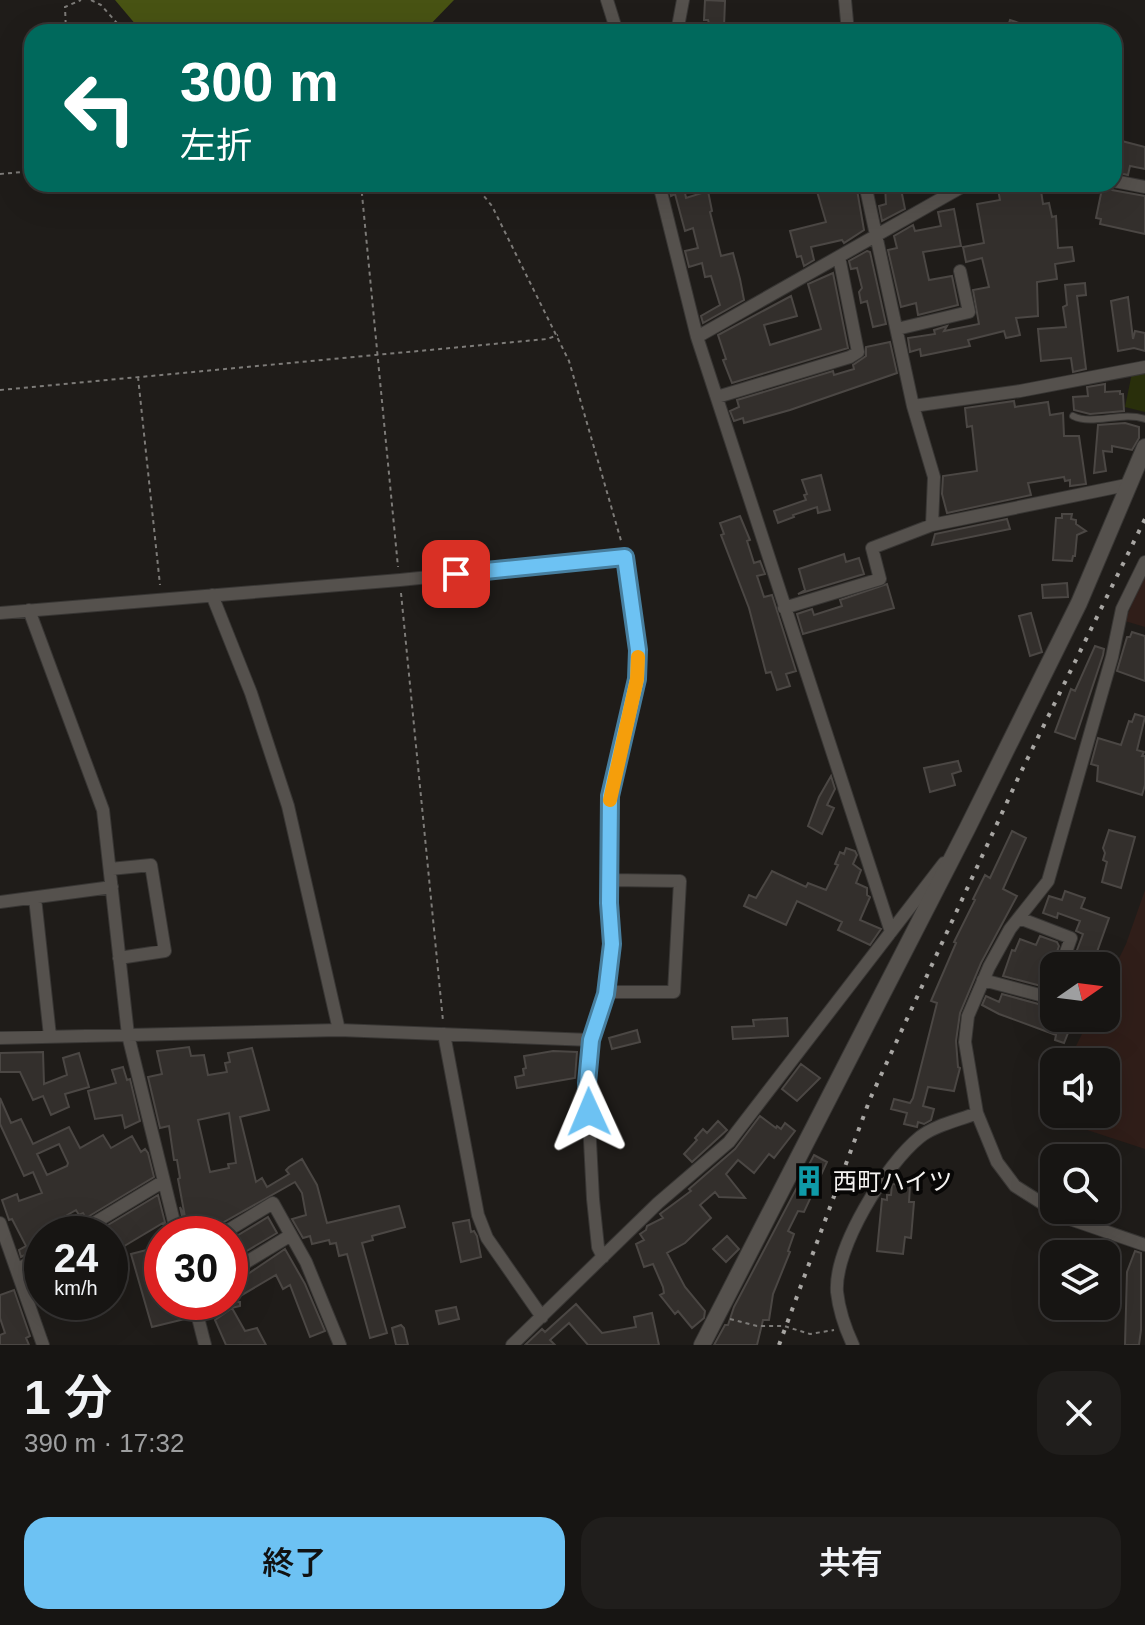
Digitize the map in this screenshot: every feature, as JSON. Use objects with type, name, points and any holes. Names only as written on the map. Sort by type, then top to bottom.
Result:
[{"type":"street","points":[[607,0],[614,24]]},
{"type":"street","points":[[678,24],[683,0]]},
{"type":"street","points":[[845,0],[847,24]]},
{"type":"street","points":[[1122,183],[1145,187]]},
{"type":"street","points":[[661,192],[697,337],[891,932]]},
{"type":"street","points":[[867,192],[913,406],[934,477],[932,525]]},
{"type":"street","points":[[697,337],[953,192]]},
{"type":"street","points":[[717,397],[858,352],[839,257]]},
{"type":"street","points":[[897,329],[969,312],[960,271]]},
{"type":"street","points":[[913,406],[1020,391],[1145,367]]},
{"type":"street","points":[[702,1345],[1079,603],[1145,447]]},
{"type":"street","points":[[784,608],[880,579],[872,548],[932,525],[1131,484]]},
{"type":"street","points":[[0,613],[400,580],[625,557],[638,650],[637,679],[610,796],[612,944],[606,992],[591,1040],[587,1083],[592,1185],[598,1247],[603,1257]]},
{"type":"street","points":[[1145,562],[1122,609],[1112,657],[1048,881],[1019,918],[983,980],[968,1016],[965,1042],[977,1113],[997,1162],[1015,1186],[1064,1217],[1145,1245]]},
{"type":"street","points":[[212,595],[251,693],[288,806],[339,1030]]},
{"type":"street","points":[[29,610],[103,810],[128,1035],[173,1216]]},
{"type":"street","points":[[512,1345],[658,1203],[729,1142],[958,846]]},
{"type":"street","points":[[110,869],[151,865],[165,951],[119,958]]},
{"type":"street","points":[[606,992],[674,992],[680,881],[610,880]]},
{"type":"street","points":[[0,902],[112,887]]},
{"type":"street","points":[[35,898],[50,1036]]},
{"type":"street","points":[[1019,918],[1071,938],[1066,952]]},
{"type":"street","points":[[983,980],[1040,995]]},
{"type":"street","points":[[0,1038],[339,1030],[591,1040]]},
{"type":"street","points":[[444,1034],[478,1215],[487,1238],[542,1317]]},
{"type":"street","points":[[853,1345],[845,1329],[837,1290],[843,1250],[873,1195],[898,1158],[923,1134],[977,1113]]},
{"type":"street","points":[[106,1216],[164,1181]]},
{"type":"street","points":[[248,1218],[273,1203],[306,1262],[340,1345]]},
{"type":"street","points":[[0,1223],[43,1345]]},
{"type":"street","points":[[248,1261],[291,1235]]},
{"type":"street","points":[[17,1270],[24,1266]]},
{"type":"street","points":[[199,1320],[205,1345]]},
{"type":"lane","points":[[1073,416],[1081,420],[1123,414],[1145,419]]},
{"type":"path","points":[[66,24],[65,7],[81,0]]},
{"type":"path","points":[[91,0],[101,5],[118,24]]},
{"type":"path","points":[[0,174],[24,172]]},
{"type":"path","points":[[362,192],[444,1034]]},
{"type":"path","points":[[481,192],[492,206],[569,361],[616,516],[625,557]]},
{"type":"path","points":[[0,390],[376,356],[547,339],[558,335]]},
{"type":"path","points":[[138,377],[161,598]]},
{"type":"path","points":[[718,1316],[757,1326],[784,1326],[810,1334],[845,1329]]},
{"type":"shaded area","points":[[1145,571],[1145,627],[1125,621]]},
{"type":"shaded area","points":[[1145,890],[1145,1149],[1081,1128],[1120,1128],[1120,1048],[1075,1048],[1083,1032],[1120,1032],[1120,956]]},
{"type":"green space","points":[[115,0],[454,0],[431,24],[135,24]]},
{"type":"green space","points":[[1132,373],[1145,373],[1145,412],[1125,407]]},
{"type":"building","points":[[705,0],[725,1],[724,24],[709,24],[708,20],[704,20]]},
{"type":"building","points":[[1122,141],[1145,147],[1145,169],[1130,166],[1128,175],[1122,174]]},
{"type":"building","points":[[670,192],[685,192],[686,198],[708,192],[721,256],[733,253],[740,279],[744,300],[703,323],[701,316],[720,305],[711,276],[705,277],[702,263],[689,267],[685,251],[698,248],[693,228],[685,231],[675,194],[671,196]]},
{"type":"building","points":[[817,192],[857,192],[864,230],[844,243],[842,240],[811,247],[814,260],[804,266],[801,256],[797,257],[790,231],[826,222]]},
{"type":"building","points":[[885,192],[902,192],[905,209],[882,221],[879,206],[886,204]]},
{"type":"building","points":[[998,192],[1041,192],[1043,204],[1049,203],[1052,217],[1056,216],[1058,248],[1072,247],[1074,261],[1055,264],[1057,279],[1037,282],[1038,316],[1016,318],[1020,335],[1006,338],[1004,331],[968,340],[970,346],[921,356],[920,349],[910,352],[908,338],[935,334],[934,330],[947,326],[944,331],[979,324],[973,290],[989,287],[982,258],[966,262],[963,247],[984,243],[977,204],[1000,200]]},
{"type":"building","points":[[1101,192],[1145,196],[1145,234],[1100,224],[1101,219],[1096,218]]},
{"type":"building","points":[[954,209],[961,246],[923,252],[929,280],[952,276],[958,305],[918,315],[916,303],[901,307],[888,250],[897,248],[894,236],[913,225],[915,231],[941,226],[938,212]]},
{"type":"building","points":[[870,252],[886,324],[873,327],[867,301],[861,303],[859,292],[862,288],[857,268],[851,269],[849,261]]},
{"type":"building","points":[[833,273],[848,348],[732,383],[718,335],[791,296],[797,316],[764,325],[770,345],[821,329],[808,284]]},
{"type":"building","points":[[1085,283],[1086,295],[1077,296],[1086,369],[1073,372],[1071,358],[1041,361],[1038,329],[1066,327],[1063,307],[1067,305],[1065,285]]},
{"type":"building","points":[[1128,297],[1133,339],[1135,331],[1145,333],[1145,351],[1134,348],[1118,351],[1111,301]]},
{"type":"building","points":[[890,342],[897,373],[790,410],[744,423],[743,418],[734,421],[730,411],[739,407],[737,400],[833,371],[834,375],[854,369],[853,365],[866,356],[866,347]]},
{"type":"building","points":[[1105,384],[1105,392],[1120,391],[1123,394],[1124,411],[1090,414],[1074,410],[1073,397],[1088,396],[1087,387]]},
{"type":"building","points":[[1014,401],[1015,407],[1048,402],[1050,415],[1063,413],[1064,436],[1079,436],[1086,484],[1070,486],[1070,480],[1065,481],[1064,477],[1028,483],[1031,495],[947,513],[942,494],[943,476],[977,471],[972,426],[967,427],[965,408]]},
{"type":"building","points":[[1125,423],[1139,427],[1139,438],[1132,450],[1112,446],[1112,452],[1103,451],[1106,471],[1094,473],[1098,425]]},
{"type":"building","points":[[821,475],[830,510],[818,513],[817,507],[778,523],[774,511],[806,500],[802,480]]},
{"type":"building","points":[[1062,514],[1072,514],[1071,519],[1086,531],[1077,535],[1072,561],[1053,560],[1056,518],[1062,518]]},
{"type":"building","points":[[740,516],[750,540],[747,541],[754,563],[760,561],[765,574],[757,576],[764,597],[772,595],[796,671],[786,674],[790,686],[777,690],[771,672],[766,673],[749,608],[721,535],[724,534],[720,523]]},
{"type":"building","points":[[1007,519],[1010,529],[932,545],[935,534]]},
{"type":"building","points":[[844,554],[846,562],[859,558],[864,574],[798,594],[805,590],[799,569]]},
{"type":"building","points":[[1067,583],[1068,597],[1043,598],[1042,585]]},
{"type":"building","points":[[887,584],[894,608],[803,634],[797,614],[812,609],[814,615],[842,606],[840,600]]},
{"type":"building","points":[[1031,613],[1042,652],[1030,656],[1019,616]]},
{"type":"building","points":[[1132,632],[1145,636],[1145,681],[1117,671],[1127,637]]},
{"type":"building","points":[[1095,646],[1104,649],[1103,655],[1075,739],[1055,732],[1071,689],[1075,691]]},
{"type":"building","points":[[1135,714],[1145,717],[1137,750],[1144,752],[1142,756],[1145,756],[1142,795],[1097,781],[1098,766],[1091,764],[1098,738],[1121,745],[1129,721],[1132,722]]},
{"type":"building","points":[[958,761],[961,771],[952,774],[955,785],[930,792],[924,768]]},
{"type":"building","points":[[831,776],[835,789],[827,805],[834,808],[822,834],[808,826]]},
{"type":"building","points":[[1109,830],[1135,837],[1121,888],[1102,882],[1107,862],[1103,860],[1103,848]]},
{"type":"building","points":[[1012,831],[1026,838],[1003,889],[1017,896],[981,963],[960,1013],[956,1041],[960,1068],[954,1091],[928,1087],[923,1106],[934,1109],[931,1120],[924,1124],[918,1122],[917,1127],[904,1124],[907,1113],[891,1109],[894,1099],[910,1103],[913,1098],[937,1003],[931,1001],[973,899],[985,875],[990,878]]},
{"type":"building","points":[[846,848],[857,855],[853,864],[861,870],[856,883],[867,888],[870,897],[860,920],[881,929],[870,945],[838,930],[842,922],[797,901],[786,925],[744,906],[749,895],[756,898],[772,871],[806,887],[808,883],[826,890],[838,865],[835,864],[840,852],[844,854]]},
{"type":"building","points":[[1065,891],[1085,898],[1081,908],[1109,918],[1097,952],[1076,952],[1083,934],[1076,931],[1080,921],[1058,913],[1057,918],[1043,913],[1049,896],[1062,900]]},
{"type":"building","points":[[1040,936],[1057,942],[1059,946],[1057,952],[1040,952],[1040,986],[1003,976],[1012,950],[1015,951],[1020,939],[1036,945]]},
{"type":"building","points":[[1002,994],[1040,1004],[1040,1029],[982,1005],[986,996],[999,1002]]},
{"type":"building","points":[[787,1018],[788,1036],[733,1039],[732,1027],[754,1026],[753,1020]]},
{"type":"building","points":[[637,1030],[640,1042],[612,1049],[609,1038]]},
{"type":"building","points":[[1048,1032],[1068,1032],[1064,1043],[1055,1040],[1056,1035]]},
{"type":"building","points":[[189,1047],[191,1056],[204,1055],[208,1075],[227,1072],[225,1063],[230,1062],[228,1053],[252,1048],[269,1110],[240,1117],[256,1182],[262,1178],[267,1187],[289,1174],[286,1170],[302,1159],[317,1185],[327,1223],[399,1206],[405,1227],[372,1236],[373,1240],[362,1243],[387,1333],[370,1338],[347,1254],[339,1256],[336,1243],[330,1244],[329,1240],[312,1244],[310,1236],[303,1238],[292,1219],[306,1215],[302,1193],[295,1182],[235,1216],[185,1216],[169,1126],[160,1128],[148,1077],[162,1074],[157,1051]],"holes":[[[229,1113],[236,1163],[228,1164],[229,1168],[210,1172],[198,1120]]]},
{"type":"building","points":[[553,1051],[577,1052],[575,1078],[517,1088],[515,1077],[524,1075],[523,1069],[526,1068],[524,1056]]},
{"type":"building","points":[[43,1052],[44,1084],[67,1075],[63,1058],[79,1053],[89,1087],[65,1094],[69,1107],[51,1115],[43,1096],[33,1100],[20,1072],[0,1072],[0,1053]]},
{"type":"building","points":[[801,1064],[820,1078],[797,1101],[782,1089]]},
{"type":"building","points":[[123,1067],[127,1080],[130,1079],[140,1121],[125,1128],[122,1115],[95,1119],[88,1091],[116,1083],[112,1070]]},
{"type":"building","points":[[0,1098],[11,1123],[21,1119],[33,1144],[69,1127],[80,1148],[103,1135],[111,1148],[132,1136],[141,1152],[145,1149],[148,1153],[154,1177],[89,1216],[79,1215],[76,1210],[66,1216],[24,1216],[24,1242],[12,1219],[9,1220],[2,1200],[17,1194],[19,1201],[42,1193],[33,1172],[24,1176],[0,1124]],"holes":[[[59,1144],[67,1166],[47,1175],[37,1154]]]},
{"type":"building","points":[[760,1116],[776,1128],[781,1129],[785,1123],[795,1131],[774,1158],[769,1154],[754,1173],[738,1160],[726,1174],[745,1198],[719,1197],[715,1192],[700,1205],[711,1218],[685,1243],[667,1253],[685,1287],[705,1311],[704,1318],[692,1328],[678,1311],[675,1314],[660,1295],[664,1293],[663,1287],[653,1264],[644,1267],[636,1244],[644,1240],[640,1234],[647,1226],[663,1218],[660,1214],[691,1191],[689,1189],[735,1149]]},
{"type":"building","points":[[718,1121],[727,1130],[692,1162],[684,1154],[703,1129],[707,1133]]},
{"type":"building","points":[[814,1155],[827,1162],[804,1212],[798,1211],[788,1231],[794,1234],[790,1252],[773,1294],[769,1320],[763,1320],[757,1345],[714,1345],[725,1325],[728,1325],[734,1307]]},
{"type":"building","points":[[892,1184],[910,1186],[909,1202],[914,1202],[911,1238],[905,1237],[903,1254],[877,1251],[882,1199],[887,1200],[887,1195],[891,1195]]},
{"type":"building","points":[[158,1195],[163,1216],[144,1216],[144,1234],[128,1244],[128,1216],[123,1216]]},
{"type":"building","points":[[268,1217],[277,1233],[248,1250],[248,1229]]},
{"type":"building","points":[[469,1220],[471,1232],[474,1231],[477,1236],[481,1257],[461,1262],[453,1223]]},
{"type":"building","points":[[727,1236],[739,1249],[726,1262],[713,1249]]},
{"type":"building","points":[[285,1249],[305,1284],[325,1331],[310,1337],[290,1285],[283,1289],[276,1275],[248,1291],[248,1274]]},
{"type":"building","points":[[144,1251],[144,1299],[131,1254]]},
{"type":"building","points":[[1135,1251],[1141,1253],[1141,1330],[1139,1345],[1125,1345],[1127,1272]]},
{"type":"building","points":[[14,1290],[30,1336],[26,1338],[29,1345],[0,1345],[0,1335],[5,1333],[0,1318],[0,1295]]},
{"type":"building","points":[[576,1304],[602,1333],[636,1327],[634,1317],[652,1313],[659,1345],[588,1345],[569,1323],[550,1340],[555,1345],[525,1345]]},
{"type":"building","points":[[456,1307],[459,1319],[439,1324],[436,1311]]},
{"type":"building","points":[[150,1320],[181,1320],[152,1327]]},
{"type":"building","points":[[215,1320],[239,1320],[245,1331],[257,1328],[266,1345],[226,1345]]},
{"type":"building","points":[[401,1325],[408,1345],[396,1345],[392,1328]]},
{"type":"railway","points":[[779,1345],[870,1099],[1020,774],[1145,519]]},
{"type":"slow traffic","points":[[610,800],[637,679],[638,657]]},
{"type":"place","name":"西町ハイツ","points":[[809,1181]]},
{"type":"route","points":[[456,574],[625,557],[638,650],[637,679],[610,796],[609,903],[612,944],[606,994],[591,1040],[587,1083],[589,1112]]}]
